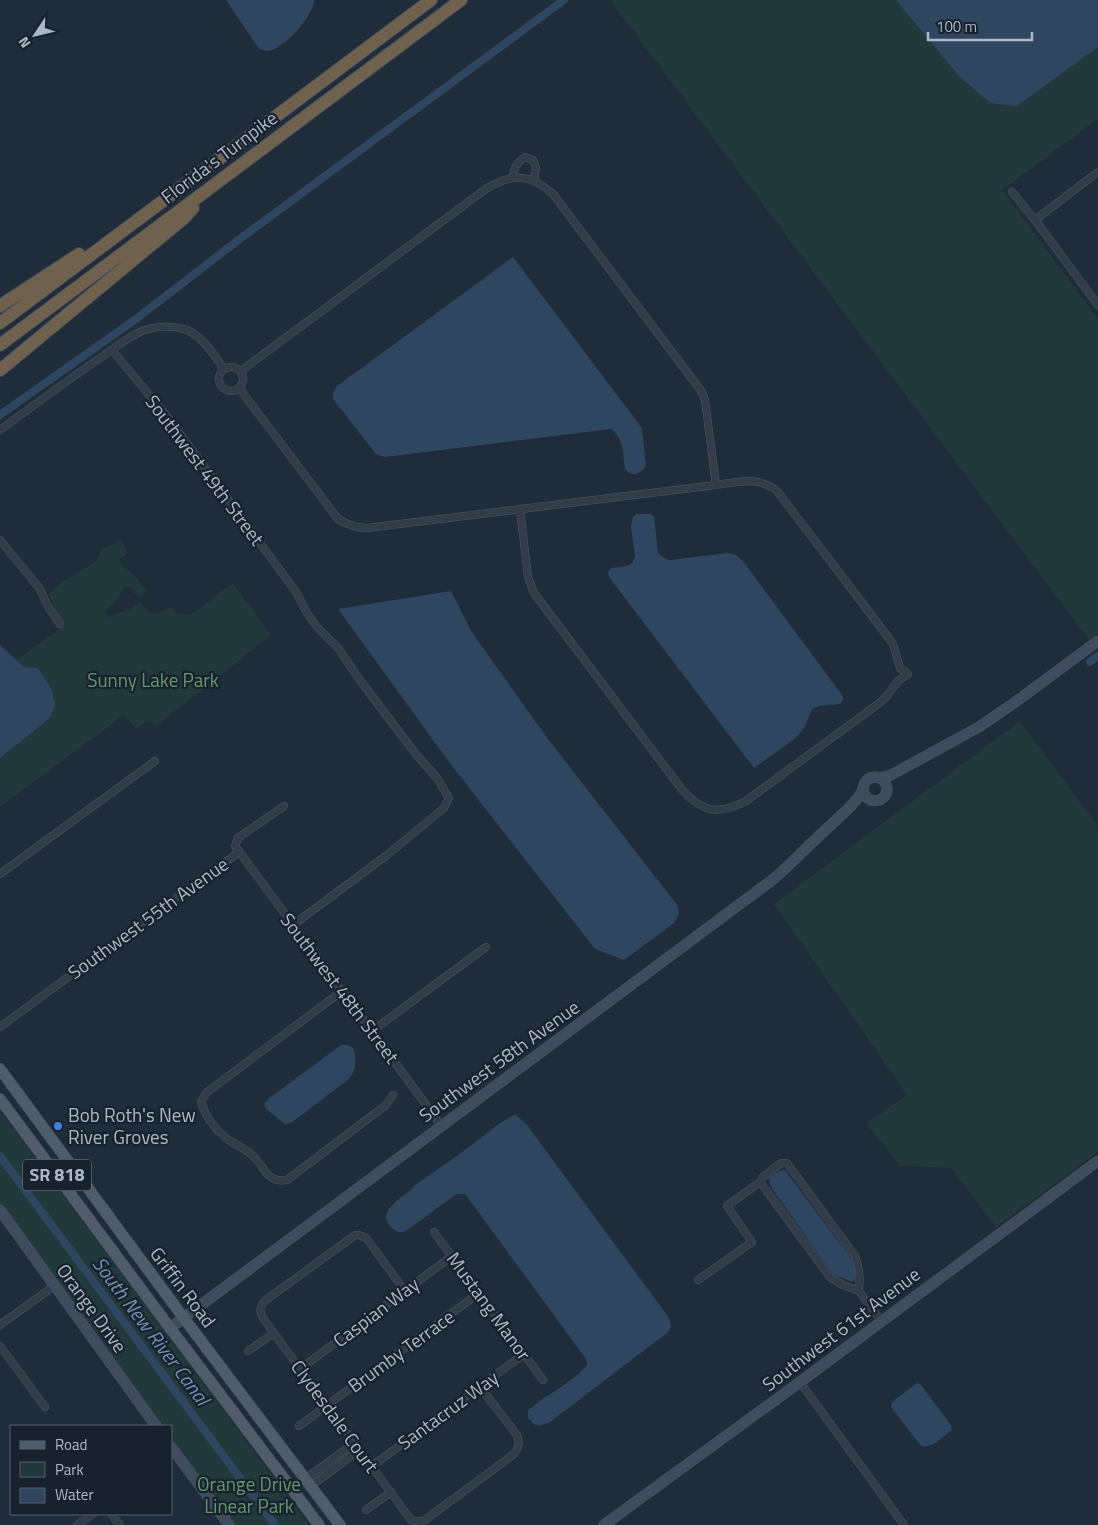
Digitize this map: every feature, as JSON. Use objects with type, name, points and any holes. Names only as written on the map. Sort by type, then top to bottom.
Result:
[{"type":"highway","name":"Florida's Turnpike","points":[[0,323],[431,0]]},
{"type":"highway","name":"Florida's Turnpike","points":[[0,345],[461,0]]},
{"type":"highway","points":[[0,370],[184,218],[219,180]]},
{"type":"highway","points":[[0,306],[70,260],[121,232]]},
{"type":"main road","name":"Griffin Road","points":[[0,1069],[183,1317],[340,1525]]},
{"type":"main road","name":"Griffin Road","points":[[0,1099],[319,1525]]},
{"type":"main road","points":[[26,1134],[49,1150],[60,1151]]},
{"type":"main road","points":[[53,1169],[67,1168],[78,1176]]},
{"type":"main road","points":[[242,1422],[249,1422],[292,1479],[308,1482]]},
{"type":"street","points":[[513,178],[514,168],[519,161],[525,158],[533,160],[536,168],[534,181]]},
{"type":"street","points":[[1035,220],[1098,172]]},
{"type":"street","points":[[241,372],[488,188],[500,181],[513,178],[534,181],[544,186],[553,194],[702,392],[705,400],[716,485]]},
{"type":"street","points":[[1012,192],[1098,305]]},
{"type":"street","points":[[0,430],[77,373],[141,331],[158,327],[173,327],[187,330],[208,347],[224,369]]},
{"type":"street","name":"Southwest 49th Street","points":[[112,350],[170,420],[296,592],[306,613],[339,649],[359,679],[410,746],[438,778],[449,798],[444,808],[387,855],[293,925]]},
{"type":"street","points":[[233,366],[241,372],[243,382],[239,388],[230,391],[222,386],[219,377],[224,369],[233,366]]},
{"type":"street","points":[[239,388],[338,519],[356,528],[752,481],[770,485],[777,491],[885,633],[892,644],[900,668],[908,674],[898,681],[887,696],[878,704],[746,801],[723,810],[705,808],[688,796],[534,593],[528,577],[520,509]]},
{"type":"street","points":[[0,540],[40,589],[47,605],[60,624]]},
{"type":"street","points":[[909,766],[890,785],[881,800],[873,802],[864,795],[862,790],[868,779],[891,775],[972,731],[1098,641]]},
{"type":"street","points":[[0,874],[155,761]]},
{"type":"street","points":[[881,778],[888,790]]},
{"type":"street","name":"Southwest 58th Avenue","points":[[170,1328],[770,881],[788,867],[843,814],[860,796],[862,790]]},
{"type":"street","name":"Southwest 58th Avenue","points":[[843,814],[873,802]]},
{"type":"street","name":"Southwest 55th Avenue","points":[[0,1027],[239,852],[235,846],[238,838],[284,806]]},
{"type":"street","name":"Southwest 48th Street","points":[[239,852],[441,1125]]},
{"type":"street","points":[[372,1031],[486,947]]},
{"type":"street","points":[[342,991],[206,1093],[201,1102],[204,1114],[225,1137],[254,1157],[269,1177],[279,1181],[287,1180],[386,1105],[393,1095]]},
{"type":"street","name":"Southwest 61st Avenue","points":[[604,1525],[1098,1161]]},
{"type":"street","points":[[698,1280],[752,1242],[727,1206],[760,1182],[763,1177],[781,1163],[787,1163],[855,1256],[860,1266],[859,1291]]},
{"type":"street","points":[[760,1182],[830,1277],[843,1286],[859,1291],[881,1321]]},
{"type":"street","name":"Orange Drive","points":[[0,1210],[155,1425]]},
{"type":"street","name":"Mustang Manor","points":[[434,1232],[543,1380]]},
{"type":"street","name":"Clydesdale Court","points":[[405,1291],[366,1238],[355,1235],[274,1294],[264,1302],[260,1309],[262,1317],[407,1516],[415,1521],[420,1522],[433,1514],[514,1454],[518,1449],[519,1439],[480,1387]]},
{"type":"street","name":"Caspian Way","points":[[300,1369],[452,1256]]},
{"type":"street","points":[[0,1325],[54,1286]]},
{"type":"street","name":"Brumby Terrace","points":[[299,1426],[479,1293]]},
{"type":"street","points":[[248,1351],[274,1333]]},
{"type":"street","points":[[0,1346],[45,1408]]},
{"type":"street","name":"Santacruz Way","points":[[372,1466],[524,1354]]},
{"type":"street","points":[[800,1382],[904,1525]]},
{"type":"street","points":[[308,1482],[351,1456],[357,1446]]},
{"type":"street","points":[[172,1450],[229,1525]]},
{"type":"street","points":[[366,1510],[391,1492]]},
{"type":"street","points":[[78,1525],[92,1515]]},
{"type":"street","points":[[112,1515],[120,1525]]},
{"type":"green space","points":[[610,0],[1098,0],[1098,119],[1002,190],[1098,319],[1098,633],[1089,640]]},
{"type":"green space","name":"Sunny Lake Park","points":[[120,541],[126,548],[126,555],[119,560],[141,582],[146,591],[143,595],[138,596],[129,587],[124,587],[115,602],[105,612],[109,617],[140,603],[156,614],[172,608],[177,614],[190,615],[233,583],[271,635],[155,727],[149,720],[136,729],[124,715],[0,807],[0,758],[50,718],[24,667],[16,660],[65,625],[54,608],[49,594],[59,584],[95,561],[103,548]]},
{"type":"green space","points":[[1020,721],[1098,826],[1098,1152],[996,1227],[951,1168],[900,1166],[866,1123],[907,1095],[774,904]]},
{"type":"green space","name":"Orange Drive Linear Park","points":[[0,1111],[309,1525],[234,1525],[172,1441],[172,1425],[160,1425],[0,1206]]},
{"type":"water","points":[[226,0],[314,0],[304,23],[289,39],[267,51],[259,49]]},
{"type":"water","points":[[896,0],[1098,0],[1098,47],[1017,106],[990,103],[959,76]]},
{"type":"water","points":[[513,257],[642,428],[646,466],[639,473],[634,474],[625,469],[621,442],[611,429],[385,457],[376,454],[333,399],[333,393],[337,386]]},
{"type":"water","points":[[636,514],[650,514],[654,516],[658,553],[664,558],[670,560],[728,553],[736,555],[743,561],[842,695],[843,700],[840,704],[819,706],[812,709],[805,727],[797,737],[754,768],[609,577],[608,572],[611,568],[627,566],[632,563],[635,557],[631,526],[633,517]]},
{"type":"water","points":[[451,591],[471,631],[548,739],[678,906],[679,914],[674,923],[624,960],[595,949],[449,762],[338,609]]},
{"type":"water","points":[[0,645],[24,667],[38,668],[52,690],[55,706],[50,718],[0,758]]},
{"type":"water","points":[[341,1045],[348,1045],[353,1048],[354,1052],[354,1068],[349,1079],[291,1123],[285,1124],[266,1109],[264,1104],[268,1099]]},
{"type":"water","points":[[515,1114],[527,1125],[664,1311],[671,1324],[667,1333],[550,1422],[539,1426],[528,1418],[528,1410],[582,1371],[587,1365],[586,1359],[465,1194],[457,1194],[406,1231],[399,1232],[395,1230],[388,1223],[386,1217],[392,1205],[415,1185]]},
{"type":"water","points":[[785,1170],[853,1261],[855,1280],[852,1282],[833,1274],[772,1189],[769,1178],[779,1171]]},
{"type":"water","points":[[917,1383],[921,1385],[951,1425],[952,1430],[934,1444],[925,1447],[921,1446],[891,1407],[892,1402]]},
{"type":"waterway","points":[[0,415],[136,319],[241,238],[564,0]]},
{"type":"waterway","points":[[1090,662],[1098,656]]},
{"type":"waterway","name":"South New River Canal","points":[[0,1156],[275,1525]]},
{"type":"place","name":"Bob Roth's New River Groves","points":[[58,1126]]}]
